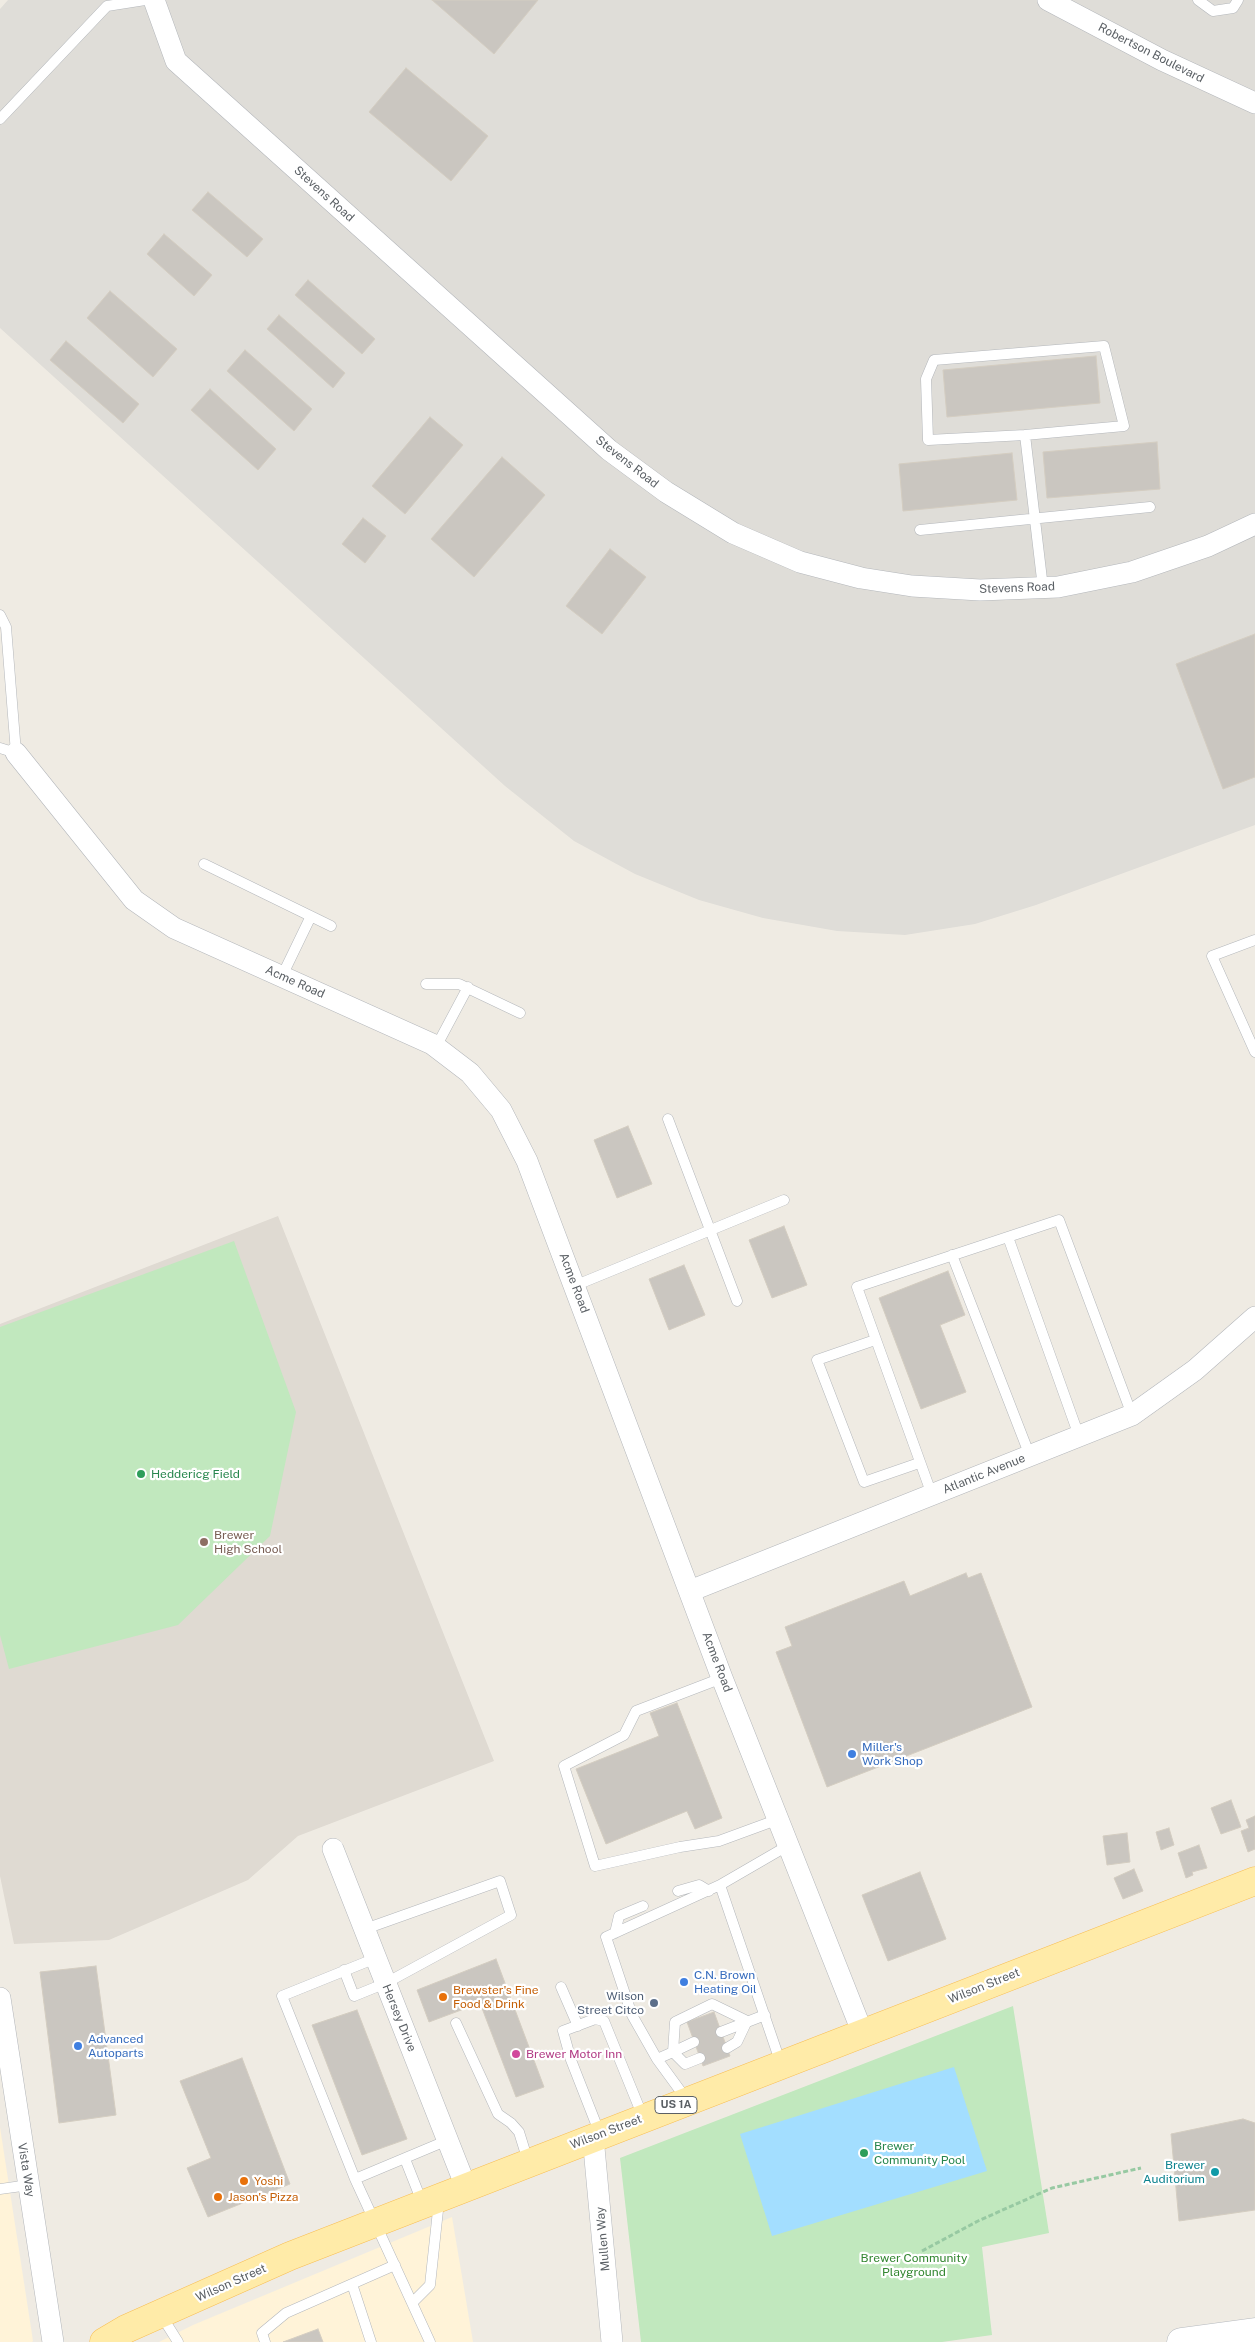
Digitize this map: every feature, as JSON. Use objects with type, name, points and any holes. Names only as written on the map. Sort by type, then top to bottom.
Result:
[{"type":"main road","name":"Wilson Street","points":[[104,2342],[160,2314],[290,2256],[597,2135],[1255,1881]]},
{"type":"main road","points":[[1181,2342],[1255,2332]]},
{"type":"street","name":"Stevens Road","points":[[154,0],[176,61],[609,450],[666,492],[733,532],[800,562],[861,578],[912,586],[961,589],[1043,588],[1058,587],[1132,572],[1208,546],[1255,524]]},
{"type":"street","name":"Robertson Boulevard","points":[[1048,0],[1162,60],[1255,103]]},
{"type":"street","name":"Acme Road","points":[[8,750],[134,900],[174,928],[436,1047],[470,1072],[501,1110],[527,1161],[722,1678],[862,2034]]},
{"type":"street","name":"Atlantic Avenue","points":[[690,1591],[1132,1415],[1195,1370],[1255,1317]]},
{"type":"street","name":"Hersey Drive","points":[[334,1848],[466,2187]]},
{"type":"street","name":"Vista Way","points":[[0,1998],[53,2342]]},
{"type":"street","name":"Mullen Way","points":[[597,2135],[612,2342]]},
{"type":"lane","points":[[0,119],[107,6],[145,0]]},
{"type":"lane","points":[[1198,0],[1213,11],[1233,8],[1238,0]]},
{"type":"lane","points":[[1104,346],[1124,426],[1025,435],[928,440],[926,379],[934,360],[1104,346]]},
{"type":"lane","points":[[1025,435],[1043,588]]},
{"type":"lane","points":[[920,530],[1150,507]]},
{"type":"lane","points":[[0,615],[6,627],[8,750]]},
{"type":"lane","points":[[204,864],[330,926]]},
{"type":"lane","points":[[282,976],[311,916]]},
{"type":"lane","points":[[1254,1045],[1212,956],[1255,940]]},
{"type":"lane","points":[[426,984],[459,984],[520,1013]]},
{"type":"lane","points":[[436,1047],[468,987]]},
{"type":"lane","points":[[668,1119],[737,1301]]},
{"type":"lane","points":[[574,1286],[709,1229],[784,1200]]},
{"type":"lane","points":[[932,1494],[919,1463],[857,1287],[1059,1220],[1132,1415]]},
{"type":"lane","points":[[1008,1236],[1079,1436]]},
{"type":"lane","points":[[952,1255],[1030,1456]]},
{"type":"lane","points":[[875,1340],[817,1360],[864,1482],[919,1463]]},
{"type":"lane","points":[[722,1678],[636,1712],[624,1735],[564,1766],[595,1866],[680,1847],[719,1841],[779,1819]]},
{"type":"lane","points":[[688,2101],[657,2059],[632,2015],[606,1937],[709,1891],[789,1845]]},
{"type":"lane","points":[[344,1970],[354,1996],[386,1983],[511,1915],[500,1881],[365,1929]]},
{"type":"lane","points":[[678,1891],[699,1885],[709,1891]]},
{"type":"lane","points":[[720,1885],[781,2065]]},
{"type":"lane","points":[[615,1933],[619,1916],[642,1906]]},
{"type":"lane","points":[[376,1958],[282,1996],[355,2179],[430,2342]]},
{"type":"lane","points":[[561,1987],[578,2026]]},
{"type":"lane","points":[[700,2058],[685,2064],[673,2052],[675,2022],[712,2004],[747,2021]]},
{"type":"lane","points":[[721,2032],[765,2015]]},
{"type":"lane","points":[[597,2135],[565,2042],[563,2031],[595,2019],[604,2021],[643,2118]]},
{"type":"lane","points":[[727,2048],[737,2042],[747,2021]]},
{"type":"lane","points":[[456,2023],[498,2114],[511,2123],[519,2132],[528,2162]]},
{"type":"lane","points":[[657,2059],[694,2042]]},
{"type":"lane","points":[[355,2179],[448,2140]]},
{"type":"lane","points":[[405,2159],[431,2200],[430,2285],[413,2302]]},
{"type":"lane","points":[[0,2189],[28,2185]]},
{"type":"lane","points":[[255,2342],[264,2337],[286,2313],[395,2265]]},
{"type":"lane","points":[[352,2284],[372,2342]]},
{"type":"lane","points":[[160,2314],[178,2342]]},
{"type":"path","points":[[922,2251],[978,2221],[1052,2188],[1141,2168]]},
{"type":"shaded area","points":[[8,0],[1255,0],[1255,825],[1036,905],[975,924],[905,935],[837,931],[763,918],[699,900],[635,874],[574,841],[505,786],[0,328],[0,9]]},
{"type":"shaded area","name":"Brewer High School","points":[[278,1216],[494,1761],[298,1836],[248,1880],[109,1940],[14,1944],[0,1876],[0,1324]]},
{"type":"shaded area","points":[[0,2127],[33,2341],[32,2342],[0,2342]]},
{"type":"shaded area","points":[[452,2217],[473,2342],[159,2342],[193,2325]]},
{"type":"green space","name":"Heddericg Field","points":[[234,1241],[296,1412],[270,1536],[178,1625],[9,1669],[0,1635],[0,1327]]},
{"type":"green space","name":"Brewer Community Playground","points":[[1013,2006],[1049,2233],[982,2247],[992,2335],[942,2342],[641,2342],[620,2158]]},
{"type":"water","name":"Brewer Community Pool","points":[[954,2067],[987,2171],[772,2236],[740,2134]]},
{"type":"building","points":[[432,0],[538,0],[494,54]]},
{"type":"building","points":[[406,68],[488,136],[451,181],[369,112]]},
{"type":"building","points":[[208,192],[263,239],[247,257],[192,210]]},
{"type":"building","points":[[164,234],[212,275],[194,296],[147,254]]},
{"type":"building","points":[[308,280],[375,339],[362,354],[295,295]]},
{"type":"building","points":[[110,291],[177,349],[153,377],[87,318]]},
{"type":"building","points":[[279,315],[345,373],[333,388],[267,329]]},
{"type":"building","points":[[66,341],[139,404],[123,423],[50,360]]},
{"type":"building","points":[[245,350],[312,409],[294,431],[227,371]]},
{"type":"building","points":[[1096,356],[1100,403],[947,417],[943,370]]},
{"type":"building","points":[[210,389],[276,449],[258,470],[191,410]]},
{"type":"building","points":[[430,417],[463,445],[405,514],[372,486]]},
{"type":"building","points":[[1157,442],[1160,489],[1047,498],[1043,452]]},
{"type":"building","points":[[1012,453],[1017,500],[903,511],[899,464]]},
{"type":"building","points":[[502,457],[545,495],[474,577],[431,539]]},
{"type":"building","points":[[363,518],[386,536],[365,563],[342,544]]},
{"type":"building","points":[[610,549],[646,577],[602,634],[566,606]]},
{"type":"building","points":[[1255,634],[1255,777],[1223,789],[1176,664]]},
{"type":"building","points":[[628,1126],[652,1184],[617,1198],[594,1140]]},
{"type":"building","points":[[784,1226],[807,1285],[772,1298],[749,1240]]},
{"type":"building","points":[[684,1265],[705,1315],[669,1330],[649,1279]]},
{"type":"building","points":[[948,1271],[965,1315],[940,1325],[966,1392],[921,1409],[879,1298]]},
{"type":"building","points":[[966,1573],[968,1578],[981,1573],[1032,1707],[827,1787],[776,1652],[792,1646],[785,1627],[904,1581],[910,1596]]},
{"type":"building","points":[[677,1703],[722,1818],[695,1829],[687,1811],[606,1844],[576,1769],[659,1736],[650,1713]]},
{"type":"building","points":[[1231,1800],[1241,1827],[1221,1834],[1211,1808]]},
{"type":"building","points":[[1255,1816],[1255,1849],[1248,1852],[1241,1831],[1249,1828],[1246,1820]]},
{"type":"building","points":[[1169,1828],[1174,1845],[1161,1850],[1156,1832]]},
{"type":"building","points":[[1127,1833],[1130,1862],[1107,1865],[1103,1836]]},
{"type":"building","points":[[1199,1845],[1207,1868],[1192,1872],[1193,1875],[1186,1878],[1178,1853]]},
{"type":"building","points":[[1134,1869],[1143,1891],[1123,1899],[1114,1878]]},
{"type":"building","points":[[920,1872],[946,1939],[888,1961],[862,1895]]},
{"type":"building","name":"Brewer Motor Inn","points":[[496,1959],[544,2087],[516,2097],[480,2003],[429,2022],[417,1990]]},
{"type":"building","points":[[96,1966],[116,2115],[59,2123],[40,1972]]},
{"type":"building","points":[[357,2010],[407,2139],[362,2155],[312,2025]]},
{"type":"building","points":[[714,2012],[730,2056],[703,2066],[687,2022]]},
{"type":"building","points":[[242,2058],[290,2184],[208,2217],[187,2168],[211,2158],[180,2081]]},
{"type":"building","name":"Brewer Auditorium","points":[[1243,2119],[1255,2123],[1255,2210],[1179,2221],[1171,2134]]},
{"type":"building","points":[[318,2329],[323,2342],[283,2342]]},
{"type":"place","name":"Heddericg Field","points":[[141,1474]]},
{"type":"place","name":"Brewer High School","points":[[204,1542]]},
{"type":"place","name":"Miller's Work Shop","points":[[852,1754]]},
{"type":"place","name":"C.N. Brown Heating Oil","points":[[684,1982]]},
{"type":"place","name":"Brewster's Fine Food & Drink","points":[[443,1997]]},
{"type":"place","name":"Wilson Street Citco","points":[[654,2003]]},
{"type":"place","name":"Advanced Autoparts","points":[[78,2046]]},
{"type":"place","name":"Brewer Motor Inn","points":[[516,2054]]},
{"type":"place","name":"Brewer Community Pool","points":[[864,2153]]},
{"type":"place","name":"Brewer Auditorium","points":[[1215,2172]]},
{"type":"place","name":"Yoshi","points":[[244,2181]]},
{"type":"place","name":"Jason's Pizza","points":[[218,2197]]}]
